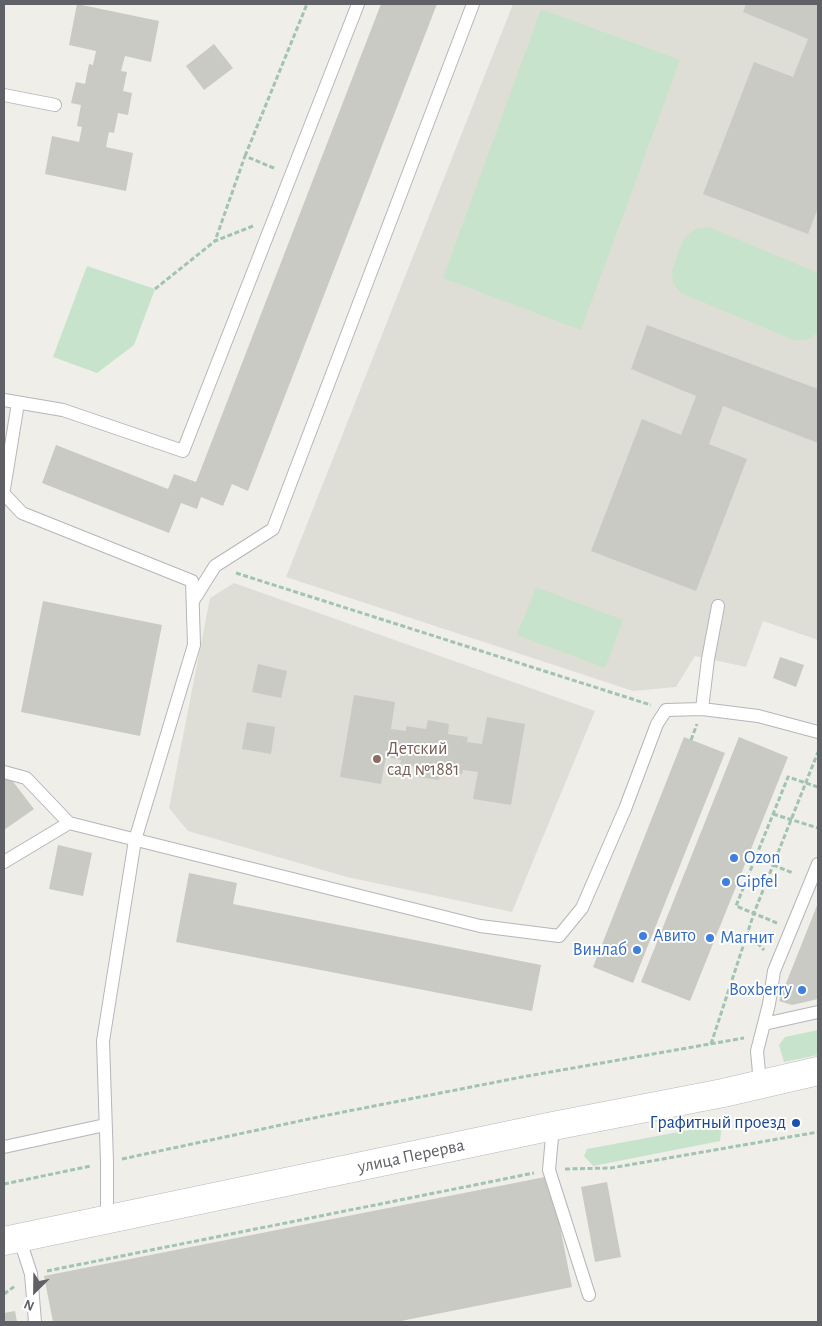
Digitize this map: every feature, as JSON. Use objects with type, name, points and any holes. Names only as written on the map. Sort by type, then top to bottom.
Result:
[{"type":"main road","name":"улица Перерва","points":[[11,1239],[553,1126],[723,1093],[818,1071]]},
{"type":"lane","points":[[4,400],[63,410],[183,451],[358,4]]},
{"type":"lane","points":[[193,601],[215,566],[272,529],[472,4]]},
{"type":"lane","points":[[4,95],[55,105]]},
{"type":"lane","points":[[4,489],[18,403]]},
{"type":"lane","points":[[4,494],[22,513],[192,580],[194,646],[135,840],[103,1041],[107,1219]]},
{"type":"lane","points":[[702,709],[708,660],[718,606]]},
{"type":"lane","points":[[4,772],[26,778],[69,823],[480,926],[559,936],[582,908],[625,810],[658,724],[666,710],[702,709],[758,716],[818,732]]},
{"type":"lane","points":[[4,862],[69,823]]},
{"type":"lane","points":[[760,1083],[757,1051],[774,971],[818,864]]},
{"type":"lane","points":[[764,1024],[818,1012]]},
{"type":"lane","points":[[4,1147],[105,1125]]},
{"type":"lane","points":[[553,1126],[549,1170],[589,1295]]},
{"type":"lane","points":[[11,1239],[30,1274],[35,1322]]},
{"type":"path","points":[[215,241],[245,156],[307,4]]},
{"type":"path","points":[[245,156],[291,175]]},
{"type":"path","points":[[155,290],[215,241],[274,218]]},
{"type":"path","points":[[215,566],[666,710]]},
{"type":"path","points":[[691,740],[696,727]]},
{"type":"path","points":[[711,1044],[747,932],[818,752]]},
{"type":"path","points":[[792,929],[736,906],[788,777],[818,787]]},
{"type":"path","points":[[773,814],[818,828]]},
{"type":"path","points":[[773,865],[793,873]]},
{"type":"path","points":[[747,932],[778,963]]},
{"type":"path","points":[[4,1184],[323,1116],[522,1077],[746,1038],[764,1024]]},
{"type":"path","points":[[4,1294],[30,1274],[549,1170],[611,1168],[818,1132]]},
{"type":"shaded area","points":[[513,4],[818,4],[818,640],[763,621],[746,667],[695,656],[676,687],[633,691],[286,577]]},
{"type":"shaded area","name":"Детский сад №1881","points":[[234,583],[595,711],[512,912],[347,877],[188,831],[169,808],[210,598]]},
{"type":"green space","points":[[541,9],[680,60],[581,330],[443,278]]},
{"type":"green space","points":[[709,227],[818,273],[818,332],[809,339],[796,341],[681,293],[673,283],[672,271],[683,240],[695,229]]},
{"type":"green space","points":[[87,266],[155,289],[134,345],[97,373],[53,357]]},
{"type":"green space","points":[[536,587],[623,620],[605,668],[517,635]]},
{"type":"green space","points":[[818,1030],[818,1055],[784,1062],[779,1045],[785,1037]]},
{"type":"green space","points":[[722,1124],[720,1141],[593,1166],[584,1156],[587,1149]]},
{"type":"building","points":[[77,4],[159,21],[151,62],[125,56],[121,71],[127,72],[123,91],[132,93],[128,115],[118,113],[114,133],[109,132],[106,147],[133,153],[126,191],[45,174],[52,136],[79,142],[82,127],[77,126],[81,105],[71,103],[76,82],[85,84],[89,64],[93,65],[96,51],[69,45]]},
{"type":"building","points":[[381,4],[437,4],[248,491],[232,484],[223,506],[201,497],[197,509],[181,503],[169,533],[42,483],[56,445],[168,489],[174,474],[196,482]]},
{"type":"building","points":[[746,4],[818,4],[818,208],[808,234],[703,194],[754,62],[793,77],[808,39],[743,12]]},
{"type":"building","points":[[214,44],[233,68],[204,90],[186,66]]},
{"type":"building","points":[[647,325],[818,389],[818,443],[723,406],[709,444],[747,459],[696,591],[591,551],[642,419],[681,435],[696,396],[631,369]]},
{"type":"building","points":[[43,601],[162,625],[140,736],[21,712]]},
{"type":"building","points":[[780,657],[804,665],[796,687],[773,678]]},
{"type":"building","points":[[258,664],[287,671],[281,698],[252,692]]},
{"type":"building","points":[[354,695],[395,702],[391,729],[406,731],[406,726],[426,729],[428,720],[449,724],[448,734],[468,737],[467,742],[482,744],[487,717],[525,724],[511,805],[473,799],[478,772],[463,770],[462,774],[441,771],[439,780],[418,777],[420,768],[400,764],[401,760],[386,757],[381,784],[340,777]]},
{"type":"building","points":[[247,722],[275,727],[271,754],[242,749]]},
{"type":"building","points":[[684,737],[725,753],[633,983],[593,967]]},
{"type":"building","points":[[739,737],[788,757],[690,1001],[641,982]]},
{"type":"building","points":[[8,775],[34,809],[4,830],[4,778]]},
{"type":"building","points":[[58,845],[92,853],[83,896],[49,889]]},
{"type":"building","points":[[189,873],[237,883],[233,904],[541,965],[532,1011],[176,942]]},
{"type":"building","points":[[818,903],[818,999],[792,1005],[779,1001]]},
{"type":"building","points":[[550,1176],[572,1287],[396,1322],[53,1322],[44,1276]]},
{"type":"building","points":[[607,1182],[621,1257],[595,1262],[581,1187]]},
{"type":"building","points":[[15,1311],[17,1322],[4,1322],[4,1313]]},
{"type":"place","name":"Детский сад №1881","points":[[377,759]]},
{"type":"place","name":"Ozon","points":[[734,858]]},
{"type":"place","name":"Gipfel","points":[[726,882]]},
{"type":"place","name":"Авито","points":[[643,936]]},
{"type":"place","name":"Магнит","points":[[710,938]]},
{"type":"place","name":"Винлаб","points":[[637,950]]},
{"type":"place","name":"Boxberry","points":[[802,990]]},
{"type":"place","name":"Графитный проезд","points":[[796,1123]]}]
